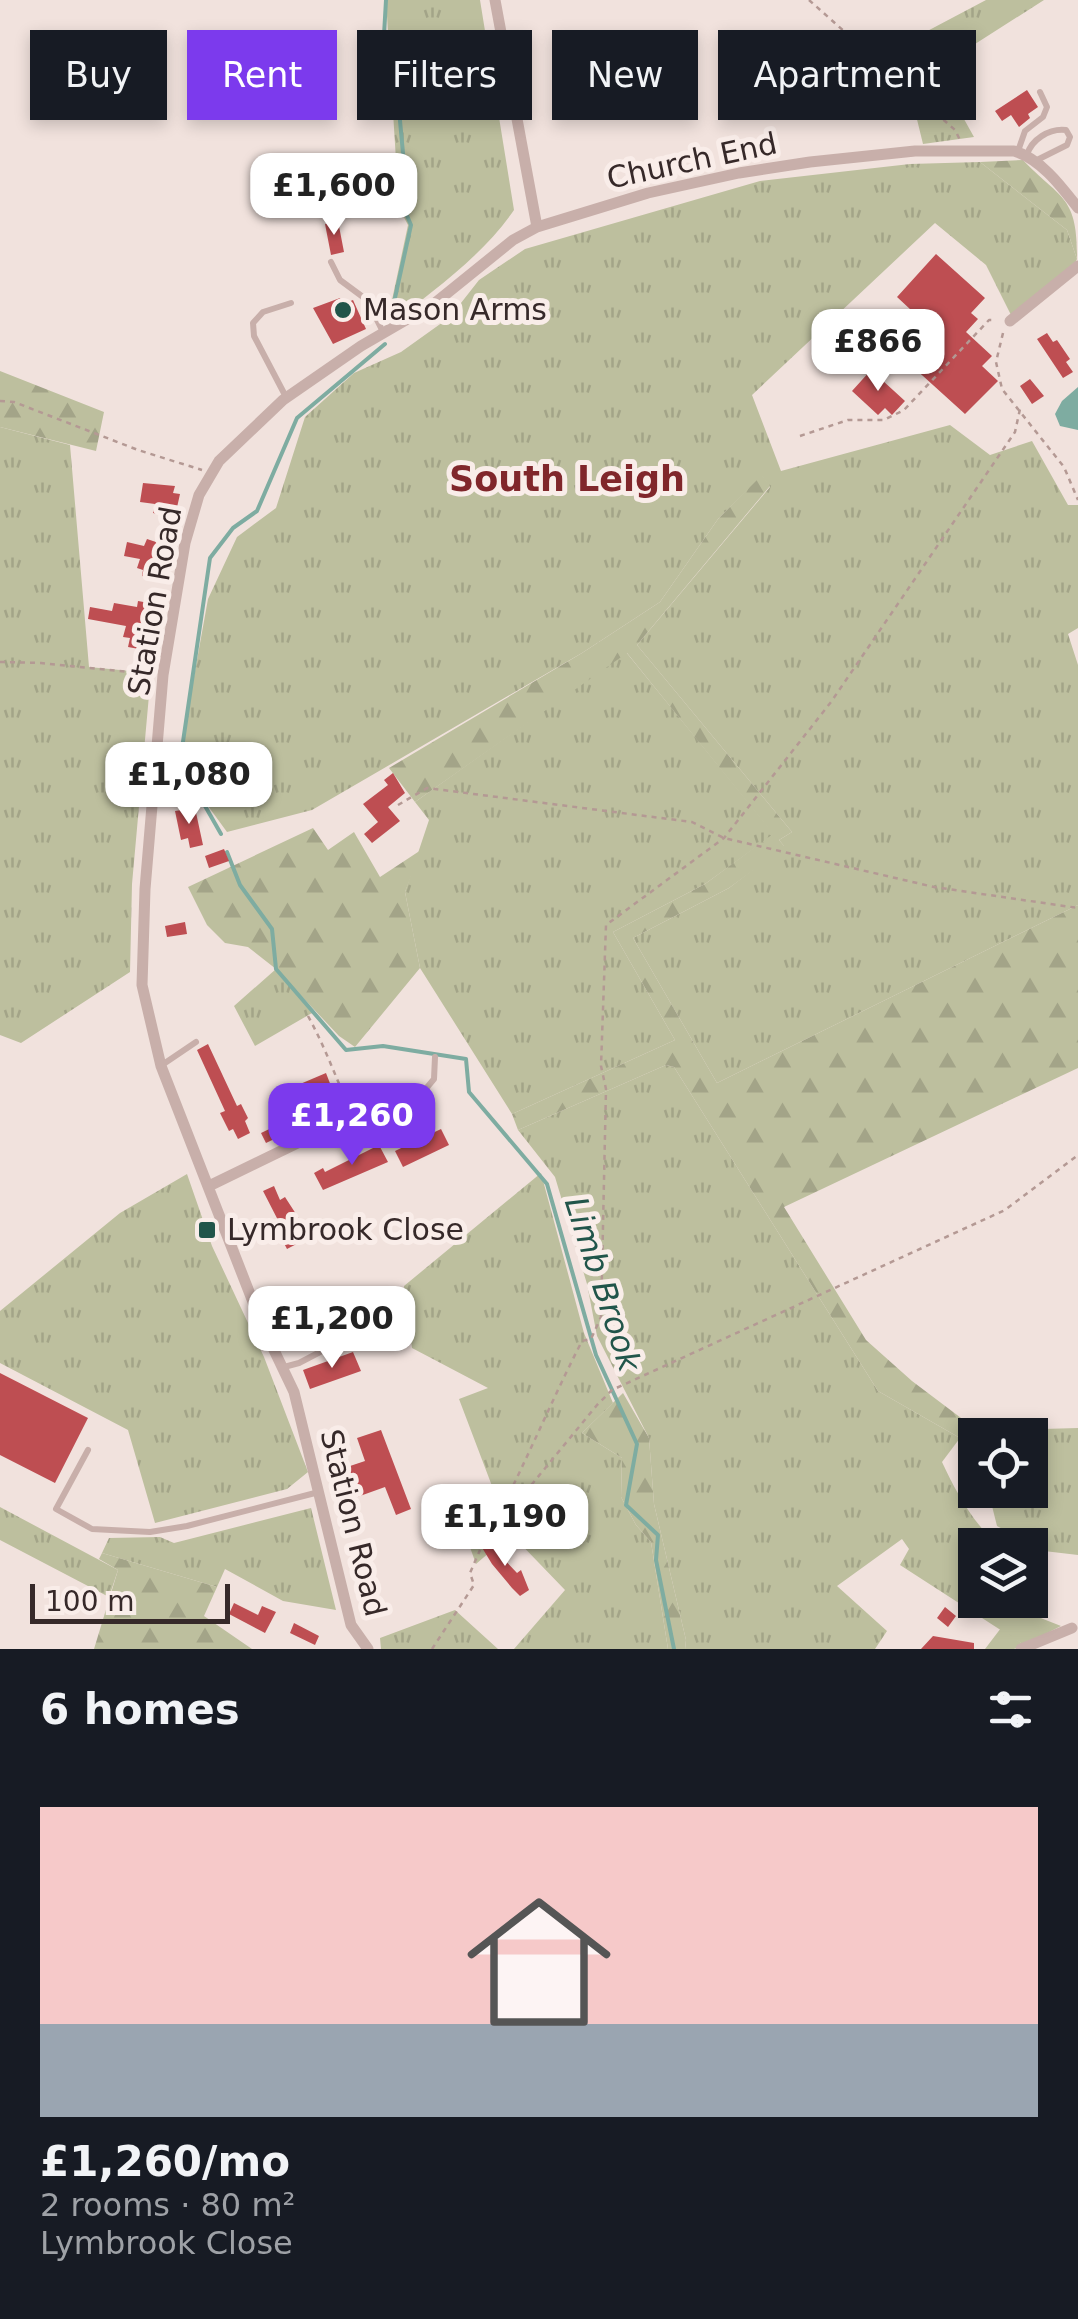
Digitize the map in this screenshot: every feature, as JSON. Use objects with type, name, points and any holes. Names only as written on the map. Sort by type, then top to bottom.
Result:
[{"type":"street","points":[[495,0],[537,227]]},
{"type":"street","name":"Church End","points":[[537,227],[648,193],[738,173],[916,150],[1026,156]]},
{"type":"street","points":[[1026,156],[1060,184],[1078,208]]},
{"type":"street","name":"Station Road","points":[[368,1649],[351,1626],[294,1392],[262,1326],[161,1066],[146,1014],[142,965],[163,675],[185,543],[199,495],[211,472],[248,430],[287,398],[435,303],[512,240],[537,227]]},
{"type":"street","points":[[1010,322],[1078,266]]},
{"type":"street","points":[[209,1186],[353,1116],[424,1091]]},
{"type":"street","points":[[1021,1649],[1076,1629]]},
{"type":"lane","points":[[1026,156],[1025,131],[1043,116],[1047,107],[1040,92]]},
{"type":"lane","points":[[1058,129],[1066,130],[1070,137],[1067,145],[1026,156],[1029,146],[1044,134],[1058,129]]},
{"type":"lane","points":[[331,262],[340,280],[368,300],[384,333]]},
{"type":"lane","points":[[287,398],[254,336],[253,323],[263,312],[291,303]]},
{"type":"lane","points":[[161,1066],[196,1042]]},
{"type":"lane","points":[[425,1119],[424,1091],[434,1079],[435,1057]]},
{"type":"lane","points":[[283,1368],[299,1364],[362,1330]]},
{"type":"lane","points":[[88,1450],[56,1509],[92,1529],[150,1532],[187,1526],[320,1492]]},
{"type":"path","points":[[809,0],[955,130],[965,151]]},
{"type":"path","points":[[800,436],[848,420],[884,420],[904,410],[988,320],[1010,322],[999,339],[996,362],[1002,389],[1064,467],[1078,500]]},
{"type":"path","points":[[0,401],[14,402],[138,450],[211,472]]},
{"type":"path","points":[[432,1649],[474,1585],[470,1573],[542,1418],[582,1341],[591,1339],[602,1316],[606,925],[724,838],[832,702],[1015,432],[1020,408]]},
{"type":"path","points":[[0,662],[163,675]]},
{"type":"path","points":[[398,805],[427,788],[692,822],[724,838],[934,887],[1078,908]]},
{"type":"path","points":[[308,1016],[353,1116]]},
{"type":"path","points":[[481,1547],[612,1390],[1006,1210],[1078,1155]]},
{"type":"green space","points":[[386,0],[480,0],[485,30],[388,30]]},
{"type":"green space","points":[[986,0],[1044,0],[976,43],[976,30],[929,30]]},
{"type":"green space","points":[[394,120],[499,120],[514,210],[471,259],[386,328],[408,225],[399,208]]},
{"type":"green space","points":[[917,120],[964,120],[974,137],[923,144]]},
{"type":"green space","points":[[1023,160],[1070,210],[1077,259],[1067,230],[980,162]]},
{"type":"green space","points":[[980,162],[1067,230],[1077,259],[1074,265],[1011,315],[986,265],[935,223],[752,395],[781,471],[950,425],[990,455],[1032,441],[1068,505],[1078,505],[1078,628],[1068,634],[1078,665],[1078,905],[717,1083],[633,938],[729,888],[784,846],[779,840],[792,832],[637,645],[770,487],[762,476],[718,519],[660,602],[582,653],[312,810],[227,832],[178,765],[208,599],[237,537],[276,508],[305,417],[354,373],[401,352],[450,317],[479,280],[525,249],[760,181],[910,164]]},
{"type":"green space","points":[[0,371],[104,412],[96,451],[0,427]]},
{"type":"green space","points":[[0,427],[70,445],[89,667],[151,673],[132,884],[130,972],[21,1043],[0,1035]]},
{"type":"green space","points":[[762,475],[770,486],[637,645],[792,832],[779,840],[785,847],[729,888],[633,938],[717,1083],[1078,905],[1078,1068],[784,1207],[866,1340],[961,1418],[958,1418],[958,1437],[878,1391],[674,1067],[666,1065],[518,1130],[512,1114],[675,1040],[613,932],[705,884],[773,834],[627,653],[415,802],[389,768],[660,602],[718,519]]},
{"type":"green space","points":[[626,652],[774,834],[705,884],[613,932],[675,1040],[512,1114],[420,968],[405,892],[429,820],[415,802]]},
{"type":"green space","points":[[313,828],[328,850],[354,832],[380,877],[421,850],[405,892],[420,968],[355,1047],[339,1036],[276,969],[248,947],[225,943],[207,925],[188,887]]},
{"type":"green space","points":[[276,969],[312,1013],[255,1046],[234,1006]]},
{"type":"green space","points":[[666,1065],[674,1067],[878,1391],[958,1437],[942,1462],[958,1493],[958,1508],[967,1508],[982,1528],[958,1528],[958,1602],[900,1565],[909,1549],[902,1539],[837,1586],[887,1631],[875,1649],[685,1649],[654,1504],[649,1438],[597,1336],[587,1284],[555,1177],[518,1130]]},
{"type":"green space","points":[[541,1173],[584,1333],[613,1403],[582,1433],[622,1458],[621,1497],[636,1525],[651,1542],[668,1649],[514,1649],[565,1590],[511,1534],[476,1564],[453,1500],[492,1486],[459,1399],[488,1388],[412,1348],[404,1286]]},
{"type":"green space","points":[[187,1174],[212,1246],[264,1357],[308,1472],[287,1489],[155,1523],[128,1430],[0,1363],[0,1311],[120,1213]]},
{"type":"green space","points":[[623,1393],[649,1438],[654,1504],[685,1649],[668,1649],[651,1542],[636,1525],[621,1497],[622,1458],[582,1433]]},
{"type":"green space","points":[[1078,1428],[1078,1555],[1048,1551],[1048,1528],[997,1526],[992,1508],[1048,1508],[1048,1429]]},
{"type":"green space","points":[[0,1507],[118,1570],[109,1597],[0,1540]]},
{"type":"green space","points":[[311,1508],[336,1610],[283,1601],[225,1569],[217,1587],[102,1553],[109,1538],[160,1537],[174,1543]]},
{"type":"green space","points":[[102,1553],[217,1587],[204,1616],[252,1649],[94,1649],[118,1570],[99,1559]]},
{"type":"green space","points":[[455,1610],[498,1649],[381,1649],[380,1638]]},
{"type":"green space","points":[[982,1618],[1041,1618],[1061,1626],[1024,1645]]},
{"type":"green space","points":[[1001,1628],[1024,1645],[985,1649]]},
{"type":"water","points":[[1078,387],[1078,430],[1060,426],[1055,414],[1062,401]]},
{"type":"building","points":[[1027,90],[1038,107],[1028,114],[1030,118],[1019,127],[1011,115],[1002,121],[995,111]]},
{"type":"building","points":[[338,221],[344,252],[331,255],[325,224]]},
{"type":"building","points":[[936,254],[985,298],[971,313],[978,319],[966,332],[992,356],[982,366],[998,381],[965,414],[891,347],[885,354],[878,346],[911,310],[897,297]]},
{"type":"building","points":[[340,298],[343,304],[353,300],[366,329],[333,344],[313,308]]},
{"type":"building","points":[[1047,333],[1070,359],[1066,362],[1073,372],[1063,378],[1037,339]]},
{"type":"building","points":[[871,370],[905,401],[892,415],[885,408],[878,415],[852,391]]},
{"type":"building","points":[[1030,379],[1044,396],[1032,404],[1020,386]]},
{"type":"building","points":[[143,483],[175,486],[173,493],[180,494],[176,512],[168,510],[167,516],[153,513],[155,504],[140,502]]},
{"type":"building","points":[[147,539],[168,546],[160,574],[156,573],[154,580],[142,576],[143,570],[137,568],[140,559],[124,556],[127,542],[144,546]]},
{"type":"building","points":[[138,601],[149,603],[148,610],[154,611],[139,649],[128,647],[130,638],[123,637],[126,626],[88,619],[90,607],[112,611],[114,603],[137,607]]},
{"type":"building","points":[[393,773],[405,793],[388,807],[400,821],[372,843],[364,834],[378,822],[363,804],[388,785],[384,780]]},
{"type":"building","points":[[195,808],[203,845],[190,848],[188,838],[181,840],[175,811]]},
{"type":"building","points":[[224,849],[229,861],[209,868],[205,856]]},
{"type":"building","points":[[185,922],[187,934],[167,937],[165,926]]},
{"type":"building","points":[[208,1044],[237,1106],[241,1104],[248,1118],[245,1121],[250,1133],[238,1139],[220,1113],[225,1111],[197,1050]]},
{"type":"building","points":[[326,1073],[331,1086],[301,1099],[304,1106],[294,1110],[286,1090]]},
{"type":"building","points":[[288,1120],[293,1130],[266,1143],[261,1133]]},
{"type":"building","points":[[441,1129],[449,1145],[403,1167],[395,1151]]},
{"type":"building","points":[[379,1145],[388,1162],[323,1190],[314,1173],[323,1168],[325,1172]]},
{"type":"building","points":[[274,1186],[280,1200],[285,1197],[307,1231],[308,1238],[287,1249],[276,1228],[281,1226],[263,1191]]},
{"type":"building","points":[[360,1289],[370,1305],[326,1336],[312,1305],[335,1291],[341,1301]]},
{"type":"building","points":[[353,1352],[361,1371],[310,1389],[303,1370]]},
{"type":"building","points":[[0,1373],[88,1418],[55,1483],[0,1455]]},
{"type":"building","points":[[381,1430],[411,1509],[396,1515],[385,1487],[346,1501],[335,1471],[365,1461],[357,1438]]},
{"type":"building","points":[[483,1537],[517,1573],[521,1570],[529,1590],[520,1596],[512,1588],[478,1541]]},
{"type":"building","points":[[234,1603],[258,1615],[262,1606],[276,1612],[265,1633],[229,1614]]},
{"type":"building","points":[[945,1607],[956,1616],[948,1627],[937,1618]]},
{"type":"building","points":[[294,1623],[319,1636],[315,1645],[290,1633]]},
{"type":"building","points":[[933,1636],[974,1643],[974,1649],[921,1649]]},
{"type":"waterway","name":"Limb Brook","points":[[386,0],[384,35],[398,99],[404,164],[395,188],[411,225],[391,316]]},
{"type":"waterway","name":"Limb Brook","points":[[221,834],[180,762],[210,558],[233,528],[257,511],[297,418],[385,344]]},
{"type":"waterway","name":"Limb Brook","points":[[227,852],[240,885],[272,929],[276,969],[346,1050],[383,1046],[466,1059],[469,1092],[547,1184],[596,1355],[637,1444],[626,1505],[658,1535],[656,1560],[674,1649]]},
{"type":"place","name":"Mason Arms","points":[[343,310]]},
{"type":"place","name":"Lymbrook Close","points":[[207,1230]]},
{"type":"district","name":"South Leigh","points":[[567,479]]}]
